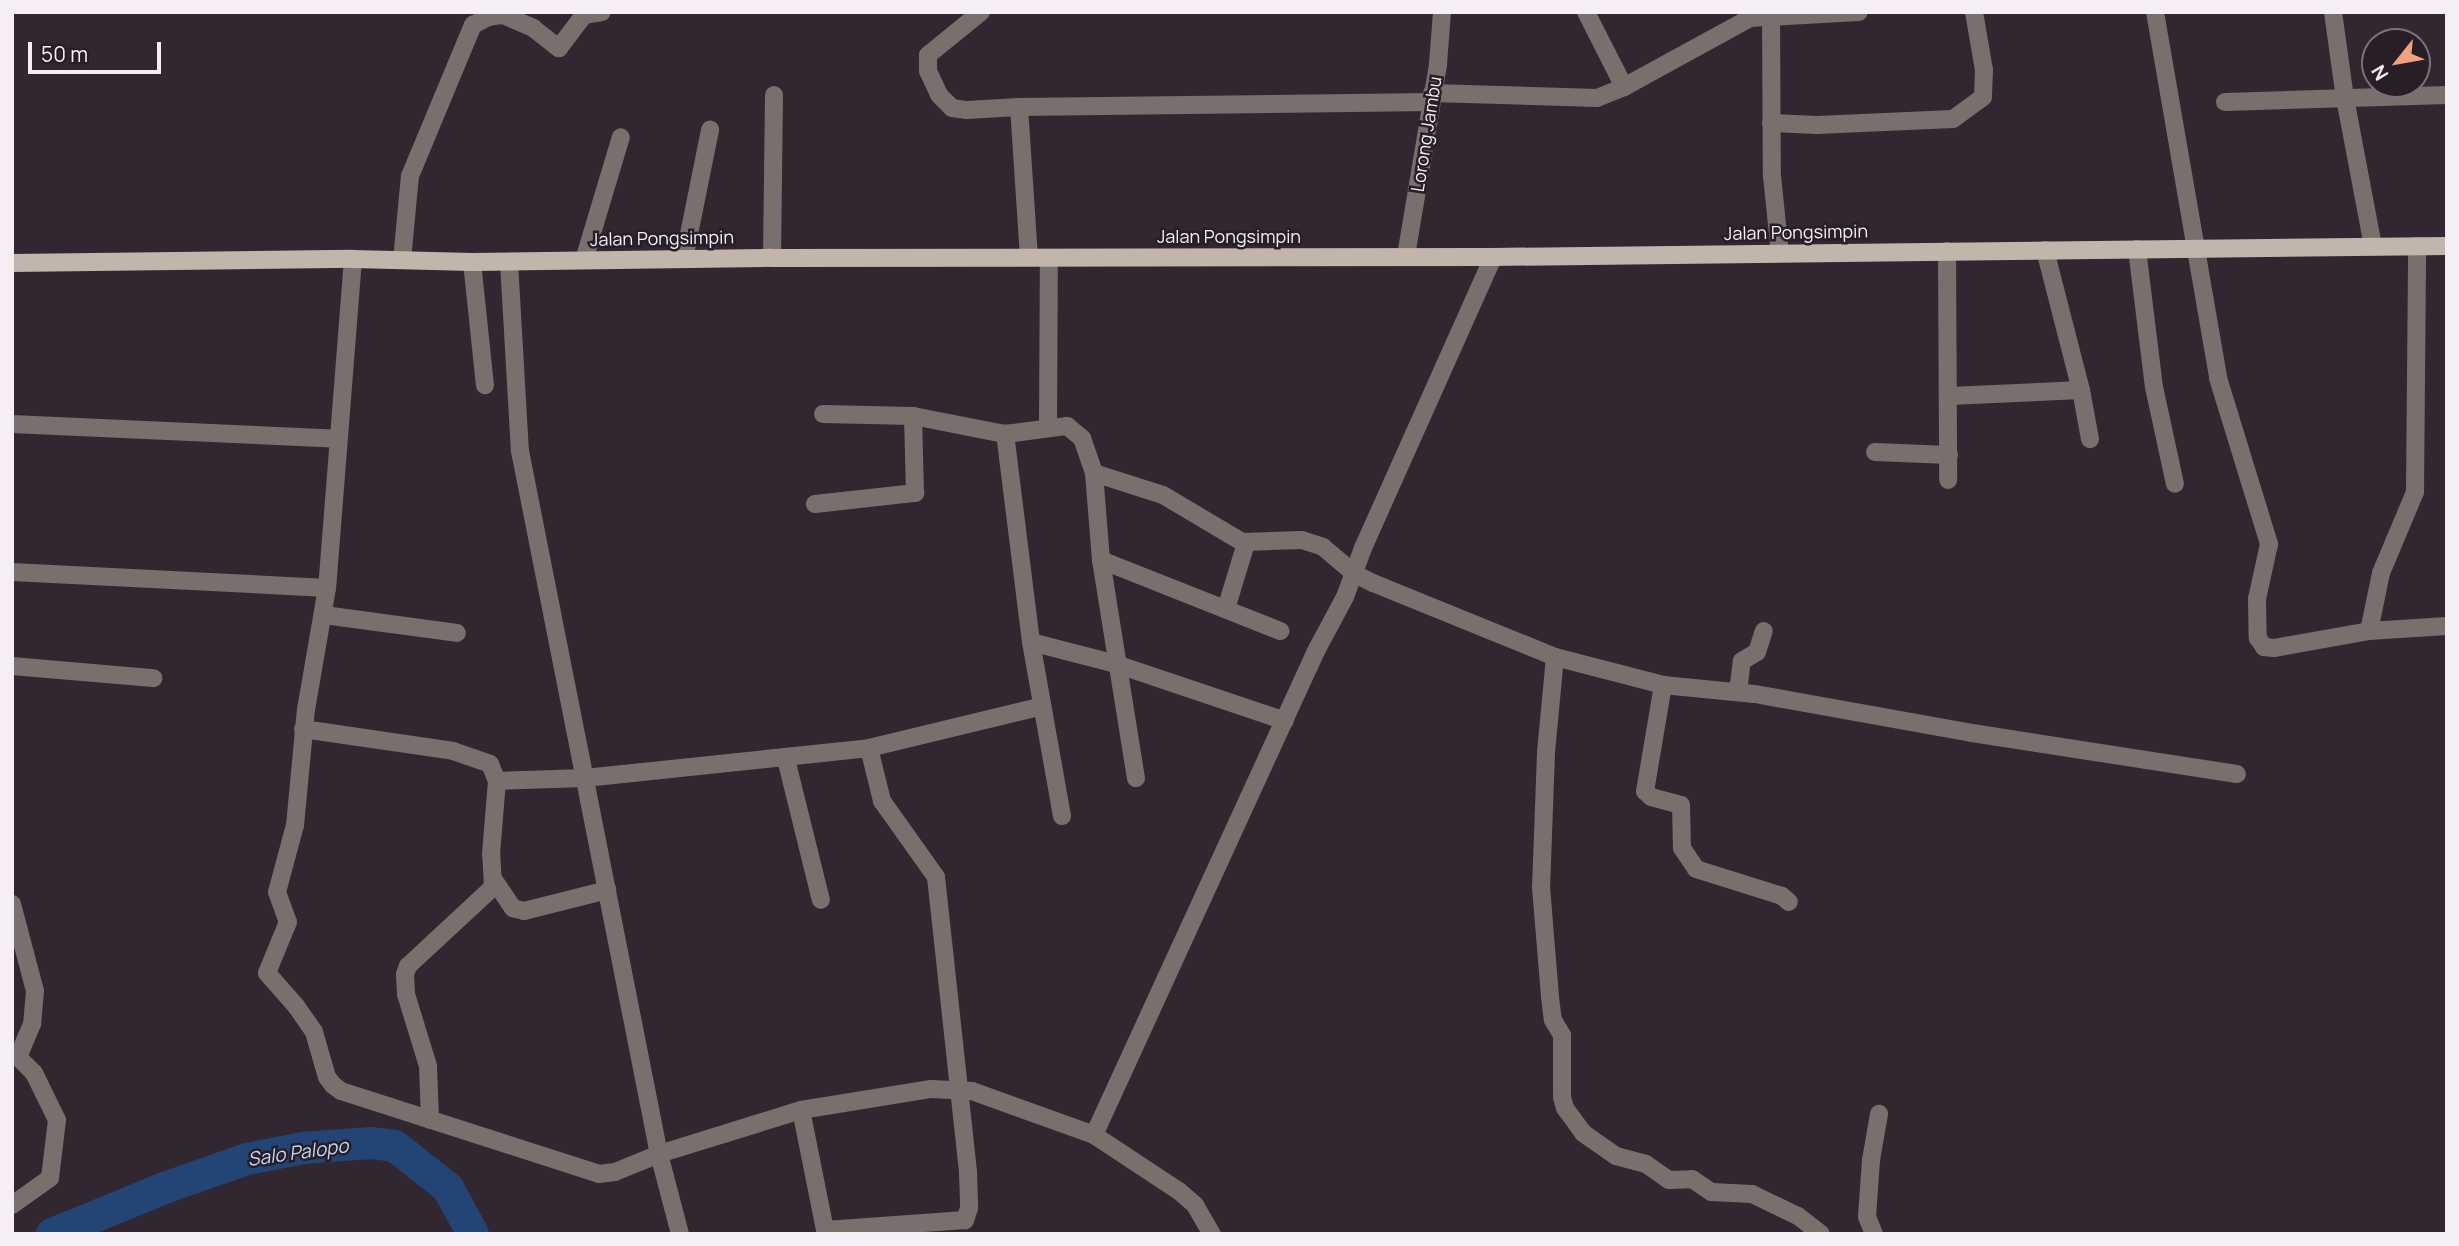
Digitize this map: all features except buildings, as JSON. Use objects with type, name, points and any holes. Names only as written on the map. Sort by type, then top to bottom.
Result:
[{"type":"main road","name":"Jalan Pongsimpin","points":[[12,263],[353,258],[509,262],[772,258],[1493,257],[2447,246]]},
{"type":"street","points":[[402,260],[410,176],[473,25],[488,17],[503,15],[533,28],[558,48],[584,15],[602,12]]},
{"type":"street","points":[[981,12],[928,55],[928,71],[939,95],[952,108],[967,110],[1432,97],[1581,100],[1597,98],[1625,87],[1744,21],[1771,14],[1860,12]]},
{"type":"street","name":"Lorong Jambu","points":[[1406,256],[1444,22],[1442,12]]},
{"type":"street","points":[[1586,12],[1625,87]]},
{"type":"street","points":[[1772,123],[1817,125],[1953,119],[1983,97],[1984,70],[1974,12]]},
{"type":"street","points":[[2155,12],[2198,248],[2218,378],[2269,544],[2257,599],[2258,638],[2264,647],[2274,648],[2369,631],[2447,626]]},
{"type":"street","points":[[2333,12],[2345,98],[2373,246]]},
{"type":"street","points":[[1771,14],[1772,176],[1780,253]]},
{"type":"street","points":[[772,258],[774,95]]},
{"type":"street","points":[[2225,102],[2447,96]]},
{"type":"street","points":[[1020,107],[1029,257]]},
{"type":"street","points":[[684,259],[710,130]]},
{"type":"street","points":[[584,260],[621,137]]},
{"type":"street","points":[[2369,631],[2381,573],[2414,492],[2417,246]]},
{"type":"street","points":[[2137,249],[2154,387],[2175,484]]},
{"type":"street","points":[[2045,250],[2081,390],[2090,439]]},
{"type":"street","points":[[1947,251],[1948,480]]},
{"type":"street","points":[[1094,1135],[1354,573],[1493,257]]},
{"type":"street","points":[[353,258],[324,615],[303,729],[295,825],[277,892],[288,922],[267,973],[296,1006],[314,1032],[327,1077],[333,1085],[341,1091],[588,1173],[615,1172],[659,1154],[801,1110],[932,1089],[959,1088],[1066,1123],[1094,1135],[1179,1191],[1195,1205],[1213,1234]]},
{"type":"street","points":[[1048,427],[1049,258]]},
{"type":"street","points":[[472,262],[485,385]]},
{"type":"street","points":[[509,262],[518,434],[659,1154],[680,1234]]},
{"type":"street","points":[[1949,396],[2081,390]]},
{"type":"street","points":[[823,414],[913,416],[1005,434],[1067,426],[1080,433],[1094,473],[1101,560],[1136,778]]},
{"type":"street","points":[[815,504],[915,493],[913,416]]},
{"type":"street","points":[[12,424],[338,439]]},
{"type":"street","points":[[1005,434],[1031,642],[1062,816]]},
{"type":"street","points":[[1875,452],[1948,455]]},
{"type":"street","points":[[1094,473],[1172,499],[1212,527],[1246,543],[1310,542],[1323,547],[1354,573],[1456,619],[1555,657],[1663,685],[1738,692],[2237,774]]},
{"type":"street","points":[[1226,609],[1246,543]]},
{"type":"street","points":[[1101,560],[1280,631]]},
{"type":"street","points":[[12,572],[327,588]]},
{"type":"street","points":[[324,615],[457,633]]},
{"type":"street","points":[[1738,692],[1742,662],[1757,652],[1764,631]]},
{"type":"street","points":[[1031,642],[1116,664],[1285,721]]},
{"type":"street","points":[[1555,657],[1546,753],[1541,887],[1553,1020],[1562,1035],[1562,1097],[1565,1108],[1583,1132],[1616,1156],[1649,1166],[1669,1180],[1692,1179],[1711,1192],[1752,1194],[1798,1216],[1821,1234]]},
{"type":"street","points":[[12,666],[153,678]]},
{"type":"street","points":[[1663,685],[1645,791],[1651,797],[1681,805],[1682,848],[1696,869],[1782,896],[1789,902]]},
{"type":"street","points":[[497,781],[585,778],[786,759],[869,748],[1042,706]]},
{"type":"street","points":[[303,729],[453,751],[490,764],[497,781],[491,855],[494,880],[491,890],[405,970],[406,994],[428,1066],[430,1120]]},
{"type":"street","points":[[801,1110],[826,1232],[965,1220],[969,1208],[968,1185],[936,877],[882,801],[869,748]]},
{"type":"street","points":[[786,759],[821,900]]},
{"type":"street","points":[[494,880],[513,908],[524,911],[607,890]]},
{"type":"street","points":[[12,904],[35,991],[32,1024],[15,1056],[38,1080],[55,1113],[57,1126],[50,1178],[12,1205]]},
{"type":"street","points":[[1874,1234],[1867,1217],[1871,1160],[1880,1114]]},
{"type":"waterway","name":"Salo Palopo","points":[[52,1234],[167,1187],[247,1159],[303,1148],[371,1143],[395,1146],[448,1188],[473,1234]]}]
